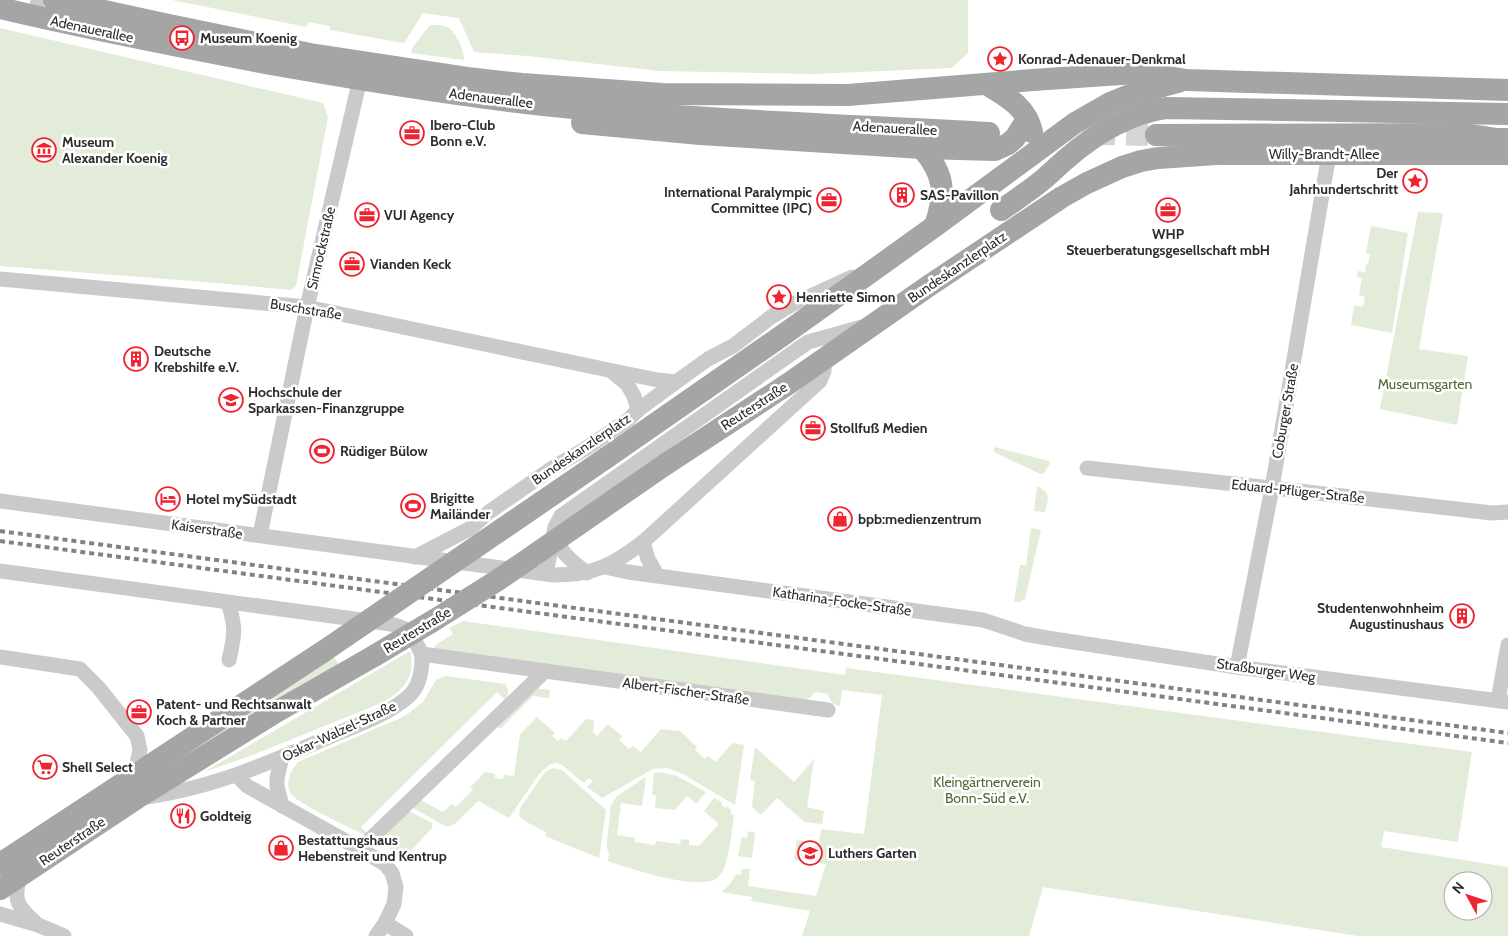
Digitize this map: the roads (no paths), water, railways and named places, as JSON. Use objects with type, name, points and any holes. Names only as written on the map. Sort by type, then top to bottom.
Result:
[{"type":"main road","name":"Adenauerallee","points":[[54,0],[315,55],[467,78],[522,84],[672,94],[848,96],[986,84]]},
{"type":"main road","name":"Adenauerallee","points":[[0,8],[36,8],[145,40],[360,80],[555,106],[718,119],[989,133]]},
{"type":"main road","points":[[986,84],[1136,73],[1186,80],[1508,90]]},
{"type":"main road","name":"Bundeskanzlerplatz","points":[[806,318],[1075,123],[1110,103],[1130,95],[1186,80]]},
{"type":"main road","points":[[967,261],[1013,190],[1028,157],[1032,136],[1028,119],[1015,102],[986,84]]},
{"type":"main road","points":[[453,93],[504,111],[542,120],[700,134],[922,148],[995,150],[1008,144],[1028,119]]},
{"type":"main road","points":[[1001,210],[1045,178],[1064,160],[1098,134],[1134,116],[1154,110],[1166,108],[1508,114]]},
{"type":"main road","points":[[1465,134],[1493,128],[1508,128]]},
{"type":"main road","name":"Willy-Brandt-Allee","points":[[1156,135],[1465,134],[1508,139]]},
{"type":"main road","points":[[922,148],[936,167],[941,180],[941,202],[935,226]]},
{"type":"main road","name":"Willy-Brandt-Allee","points":[[1141,161],[1178,156],[1216,154],[1508,154]]},
{"type":"main road","name":"Bundeskanzlerplatz","points":[[825,358],[1062,197],[1122,166],[1141,161]]},
{"type":"main road","name":"Reuterstraße","points":[[0,889],[10,878],[324,651],[606,458],[806,318]]},
{"type":"main road","name":"Reuterstraße","points":[[0,864],[26,847],[276,712],[436,619],[498,580],[666,464],[825,358]]},
{"type":"main road","points":[[10,878],[26,847]]},
{"type":"street","name":"Simrockstraße","points":[[266,536],[307,307],[360,80]]},
{"type":"street","name":"Coburger Straße","points":[[1237,667],[1272,488],[1329,154]]},
{"type":"street","name":"Bundeskanzlerplatz","points":[[471,528],[489,512],[554,467],[586,449],[628,420],[638,410],[676,382],[708,359],[733,346],[771,317],[791,305],[878,266]]},
{"type":"street","name":"Buschstraße","points":[[0,278],[307,307],[658,380],[676,382]]},
{"type":"street","points":[[546,574],[555,527],[561,516],[808,342],[875,323]]},
{"type":"street","points":[[657,575],[648,559],[643,542],[820,380],[824,371],[825,358]]},
{"type":"street","name":"Buschstraße","points":[[608,369],[627,384],[634,396],[638,410]]},
{"type":"street","name":"Eduard-Pflüger-Straße","points":[[1087,468],[1492,514],[1508,512]]},
{"type":"street","name":"Kaiserstraße","points":[[0,501],[546,574],[574,575],[587,573],[605,567],[643,542]]},
{"type":"street","points":[[415,557],[471,528]]},
{"type":"street","points":[[469,564],[464,558],[462,546],[471,528]]},
{"type":"street","points":[[553,536],[568,559],[587,573]]},
{"type":"street","name":"Katharina-Focke-Straße","points":[[605,567],[983,620],[1025,634]]},
{"type":"street","points":[[0,570],[391,624],[406,630],[422,654]]},
{"type":"street","points":[[228,602],[234,620],[235,633],[229,660]]},
{"type":"street","name":"Straßburger Weg","points":[[1025,634],[1237,667],[1503,701]]},
{"type":"street","points":[[1503,701],[1508,645]]},
{"type":"street","name":"Albert-Fischer-Straße","points":[[422,654],[828,710]]},
{"type":"street","name":"Oskar-Walzel-Straße","points":[[135,787],[172,794],[236,775],[362,723],[397,706],[411,694],[418,683],[422,670],[422,654]]},
{"type":"street","points":[[0,657],[80,669],[98,687],[137,736],[140,750],[135,787]]},
{"type":"street","points":[[360,849],[545,671]]},
{"type":"street","points":[[282,757],[277,786],[282,806]]},
{"type":"street","points":[[236,775],[247,786],[386,864],[392,873],[396,887],[394,904],[376,936]]},
{"type":"street","points":[[10,878],[21,910],[38,925]]},
{"type":"street","points":[[0,914],[38,925],[64,936]]},
{"type":"street","points":[[385,923],[406,936]]},
{"type":"tunnel","points":[[1093,134],[1156,135]]},
{"type":"railway","points":[[0,531],[1508,733]]},
{"type":"railway","points":[[0,541],[1508,743]]},
{"type":"place","name":"Museum Koenig","points":[[182,38]]},
{"type":"place","name":"Konrad-Adenauer-Denkmal","points":[[1000,59]]},
{"type":"place","name":"Ibero-Club Bonn e.V.","points":[[412,133]]},
{"type":"place","name":"Museum Alexander Koenig","points":[[44,150]]},
{"type":"place","name":"Der Jahrhundertschritt","points":[[1415,181]]},
{"type":"place","name":"SAS-Pavillon","points":[[902,195]]},
{"type":"place","name":"International Paralympic Committee (IPC)","points":[[829,200]]},
{"type":"place","name":"WHP Steuerberatungsgesellschaft mbH","points":[[1168,210]]},
{"type":"place","name":"VUI Agency","points":[[367,215]]},
{"type":"place","name":"Vianden Keck","points":[[352,264]]},
{"type":"place","name":"Henriette Simon","points":[[779,297]]},
{"type":"place","name":"Deutsche Krebshilfe e.V.","points":[[136,359]]},
{"type":"place","name":"Hochschule der Sparkassen-Finanzgruppe","points":[[231,400]]},
{"type":"place","name":"Stollfuß Medien","points":[[813,428]]},
{"type":"place","name":"Rüdiger Bülow","points":[[322,451]]},
{"type":"place","name":"Hotel mySüdstadt","points":[[168,499]]},
{"type":"place","name":"Brigitte Mailänder","points":[[413,506]]},
{"type":"place","name":"bpb:medienzentrum","points":[[840,519]]},
{"type":"place","name":"Studentenwohnheim Augustinushaus","points":[[1462,616]]},
{"type":"place","name":"Patent- und Rechtsanwalt Koch & Partner","points":[[139,712]]},
{"type":"place","name":"Shell Select","points":[[45,767]]},
{"type":"place","name":"Goldteig","points":[[183,816]]},
{"type":"place","name":"Bestattungshaus Hebenstreit und Kentrup","points":[[281,848]]},
{"type":"place","name":"Luthers Garten","points":[[810,853]]},
{"type":"park label","name":"Museumsgarten","points":[[1425,384]]},
{"type":"park label","name":"Kleingärtnerverein Bonn-Süd e.V.","points":[[987,790]]}]
